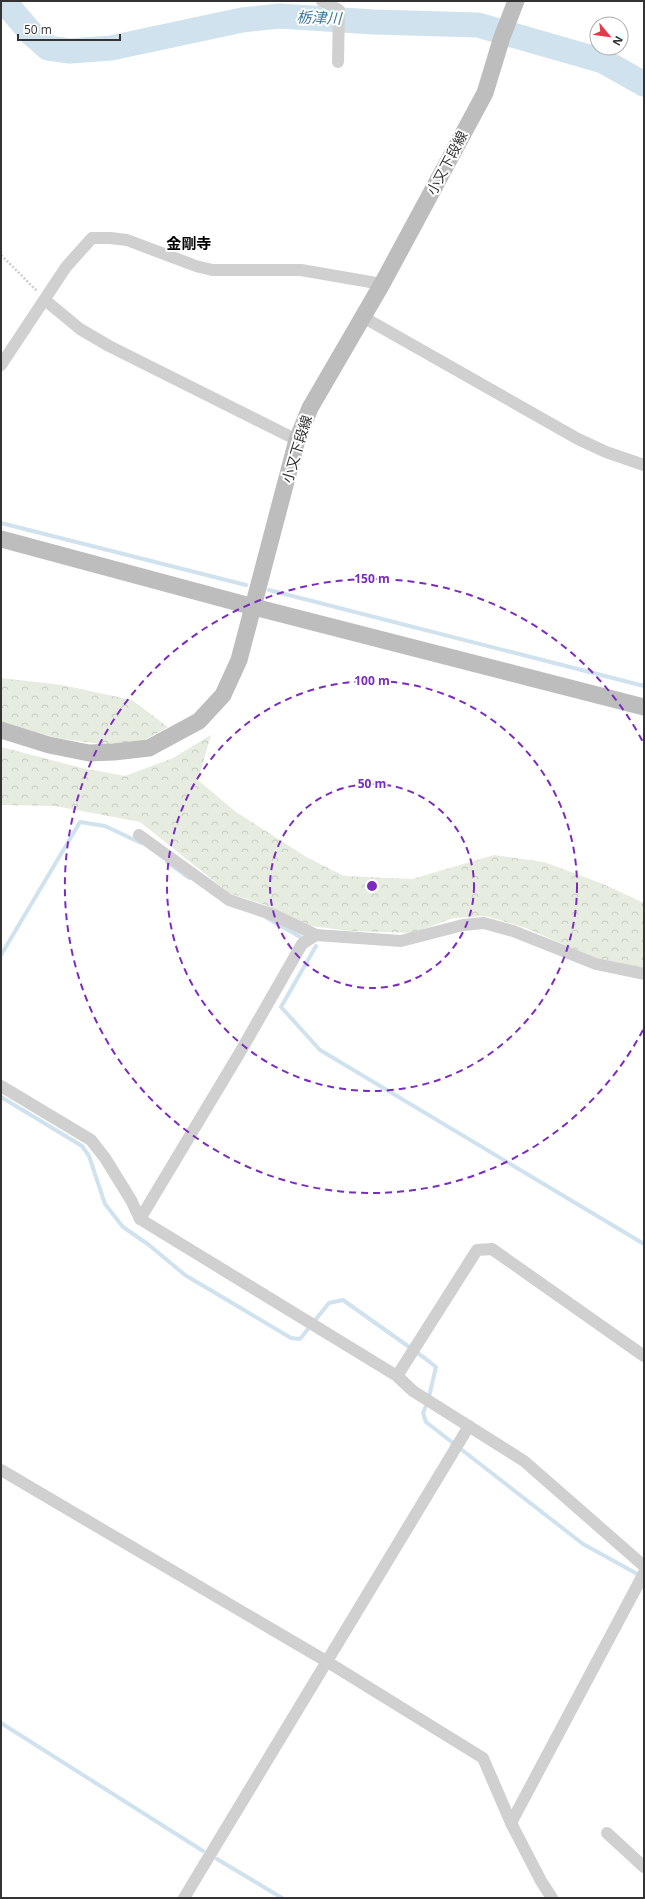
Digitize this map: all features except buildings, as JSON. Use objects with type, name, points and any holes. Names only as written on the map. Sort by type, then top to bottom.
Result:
[{"type":"main road","name":"小又下段線","points":[[1,730],[48,745],[89,752],[114,752],[149,748],[199,721],[223,695],[239,660],[297,440],[310,408],[382,284],[485,93],[502,36],[514,6]]},
{"type":"main road","points":[[1,539],[254,607],[644,707]]},
{"type":"street","points":[[322,1],[339,10],[338,62]]},
{"type":"street","points":[[1,365],[66,267],[92,238],[127,240],[196,266],[212,270],[301,270],[382,284]]},
{"type":"street","points":[[45,300],[80,329],[109,346],[297,440]]},
{"type":"street","points":[[363,317],[578,439],[606,452],[644,464]]},
{"type":"street","points":[[139,835],[229,900],[274,915],[316,934],[401,941],[463,926],[484,923],[513,931],[596,964],[644,974]]},
{"type":"street","points":[[140,1219],[239,1054],[302,944],[316,934]]},
{"type":"street","points":[[1,1086],[91,1140],[105,1158],[131,1200],[140,1219],[397,1376],[413,1391],[524,1461],[644,1566]]},
{"type":"street","points":[[397,1376],[477,1250],[492,1249],[644,1356]]},
{"type":"street","points":[[184,1898],[468,1426]]},
{"type":"street","points":[[1,1470],[326,1661],[483,1758],[511,1823],[541,1881],[552,1898]]},
{"type":"street","points":[[511,1823],[644,1573]]},
{"type":"street","points":[[607,1833],[644,1867]]},
{"type":"path","points":[[1,255],[45,300]]},
{"type":"green space","points":[[1,678],[62,685],[132,700],[168,727],[141,742],[108,745],[57,738],[1,722]]},
{"type":"green space","points":[[211,735],[198,780],[236,812],[308,858],[344,876],[412,879],[494,855],[544,862],[603,884],[644,903],[644,970],[592,957],[526,928],[486,916],[453,918],[413,933],[351,931],[311,926],[265,905],[229,893],[140,822],[55,806],[1,805],[1,747],[82,768],[125,776],[173,758]]},
{"type":"waterway","name":"栃津川","points":[[6,1],[13,12],[32,34],[48,48],[70,51],[111,48],[242,20],[279,16],[374,22],[478,25],[603,61],[644,84]]},
{"type":"waterway","points":[[1,523],[246,585]]},
{"type":"waterway","points":[[269,590],[644,686]]},
{"type":"waterway","points":[[1,955],[80,822],[105,826],[141,843]]},
{"type":"waterway","points":[[167,862],[189,878]]},
{"type":"waterway","points":[[267,918],[302,938]]},
{"type":"waterway","points":[[316,946],[281,1007],[320,1050],[644,1244]]},
{"type":"waterway","points":[[1,1097],[82,1146],[89,1156],[105,1204],[123,1227],[149,1245],[185,1275],[291,1338],[300,1339],[329,1303],[343,1300],[426,1359],[436,1367],[428,1401],[423,1413],[426,1422],[583,1544],[641,1576]]},
{"type":"waterway","points":[[1,1723],[203,1851]]},
{"type":"waterway","points":[[217,1859],[282,1898]]},
{"type":"district","name":"金剛寺","points":[[189,244]]}]
